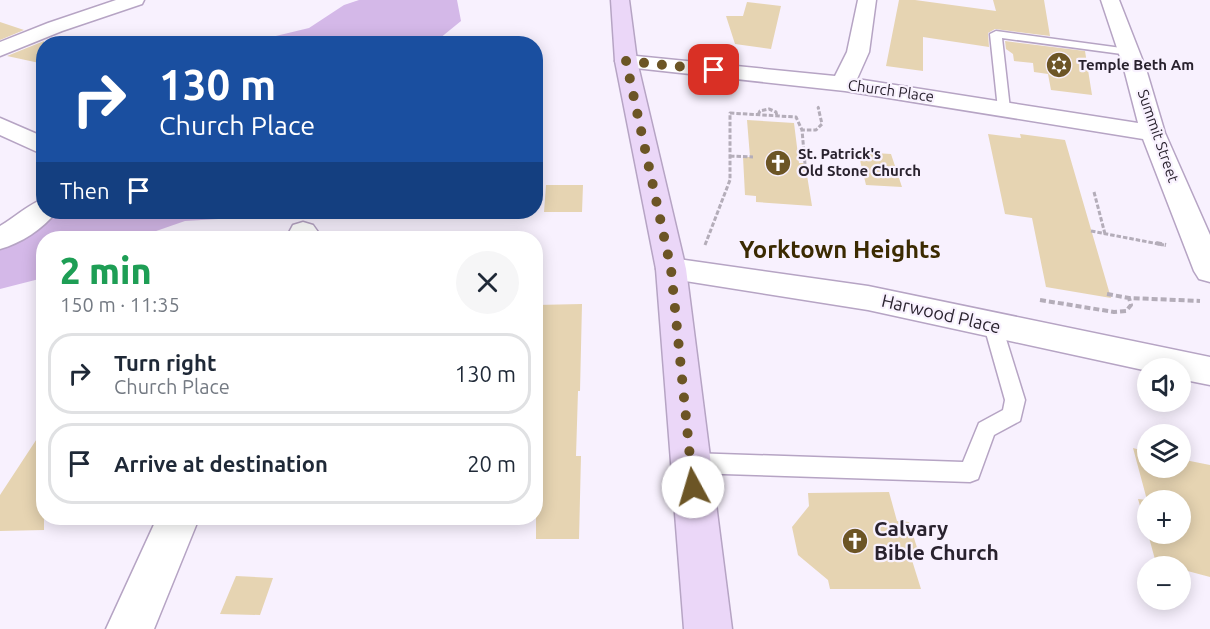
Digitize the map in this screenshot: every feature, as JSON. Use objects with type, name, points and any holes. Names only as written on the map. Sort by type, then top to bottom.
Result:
[{"type":"street","points":[[0,50],[55,27],[135,0]]},
{"type":"street","points":[[620,0],[626,61],[682,271],[691,463],[708,629]]},
{"type":"street","points":[[845,84],[846,74],[858,52],[867,0]]},
{"type":"street","name":"Summit Street","points":[[1110,0],[1129,52],[1153,134],[1206,262]]},
{"type":"street","name":"Church Place","points":[[626,61],[845,84],[1153,134]]},
{"type":"street","points":[[0,125],[36,143]]},
{"type":"street","points":[[0,239],[36,215]]},
{"type":"street","name":"Harwood Place","points":[[682,271],[868,298],[1210,371]]},
{"type":"street","points":[[130,629],[175,525]]},
{"type":"lane","points":[[1004,109],[996,34],[1129,52]]},
{"type":"lane","points":[[691,463],[970,472],[986,429],[1013,415],[1015,400],[993,326]]},
{"type":"path","points":[[802,130],[815,130],[822,124],[816,81]]},
{"type":"path","points":[[758,115],[760,111],[769,109],[776,112],[777,116]]},
{"type":"path","points":[[682,271],[730,180],[730,113],[796,117],[802,130],[806,164]]},
{"type":"path","points":[[730,156],[753,157]]},
{"type":"path","points":[[1094,192],[1105,234]]},
{"type":"path","points":[[1091,231],[1206,262]]},
{"type":"path","points":[[1107,294],[1129,298],[1210,302]]},
{"type":"path","points":[[1035,299],[1114,312],[1126,311],[1131,305],[1129,298]]},
{"type":"shaded area","points":[[359,0],[457,0],[461,21],[443,36],[276,36],[309,28],[344,5]]},
{"type":"shaded area","points":[[37,219],[218,219],[185,221],[156,231],[36,231],[36,280],[0,289],[0,245],[18,235]]},
{"type":"building","points":[[899,0],[915,0],[996,11],[993,0],[1044,0],[1050,36],[995,29],[988,33],[989,47],[923,37],[923,71],[886,66]]},
{"type":"building","points":[[747,2],[781,6],[771,49],[735,44],[726,16],[743,16]]},
{"type":"building","points":[[0,22],[24,30],[0,40]]},
{"type":"building","name":"Temple Beth Am","points":[[1005,41],[1085,51],[1092,95],[1051,90],[1048,74],[1034,72],[1033,63],[1014,61],[1013,54],[1006,49]]},
{"type":"building","points":[[36,44],[36,62],[7,56]]},
{"type":"building","name":"St. Patrick's Old Stone Church","points":[[747,120],[794,123],[799,163],[805,163],[812,206],[756,202],[756,196],[745,195],[743,157],[750,157]]},
{"type":"building","points":[[988,134],[1021,138],[1020,134],[1065,140],[1111,298],[1046,287],[1032,218],[1005,214]]},
{"type":"building","points":[[858,152],[891,154],[902,187],[866,185]]},
{"type":"building","points":[[546,185],[583,185],[582,212],[544,212]]},
{"type":"building","points":[[582,304],[576,456],[581,456],[579,539],[536,539],[536,525],[543,525],[543,305]]},
{"type":"building","points":[[36,440],[36,525],[44,525],[44,530],[0,531],[0,495]]},
{"type":"building","points":[[1133,448],[1137,449],[1137,463]]},
{"type":"building","points":[[1191,461],[1210,465],[1210,577],[1191,572],[1191,556],[1154,556],[1151,544],[1191,544],[1191,490],[1144,490],[1141,478],[1191,478]]},
{"type":"building","name":"Calvary Bible Church","points":[[889,492],[897,521],[909,522],[919,554],[910,554],[921,589],[830,589],[828,580],[798,555],[792,527],[809,506],[808,493]]},
{"type":"building","points":[[236,576],[273,578],[260,615],[220,614]]},
{"type":"place","name":"Temple Beth Am","points":[[1059,65]]},
{"type":"place","name":"St. Patrick's Old Stone Church","points":[[778,163]]},
{"type":"place","name":"Calvary Bible Church","points":[[855,541]]},
{"type":"district","name":"Yorktown Heights","points":[[840,250]]},
{"type":"route","points":[[693,487],[671,269],[626,61],[714,70]]}]
